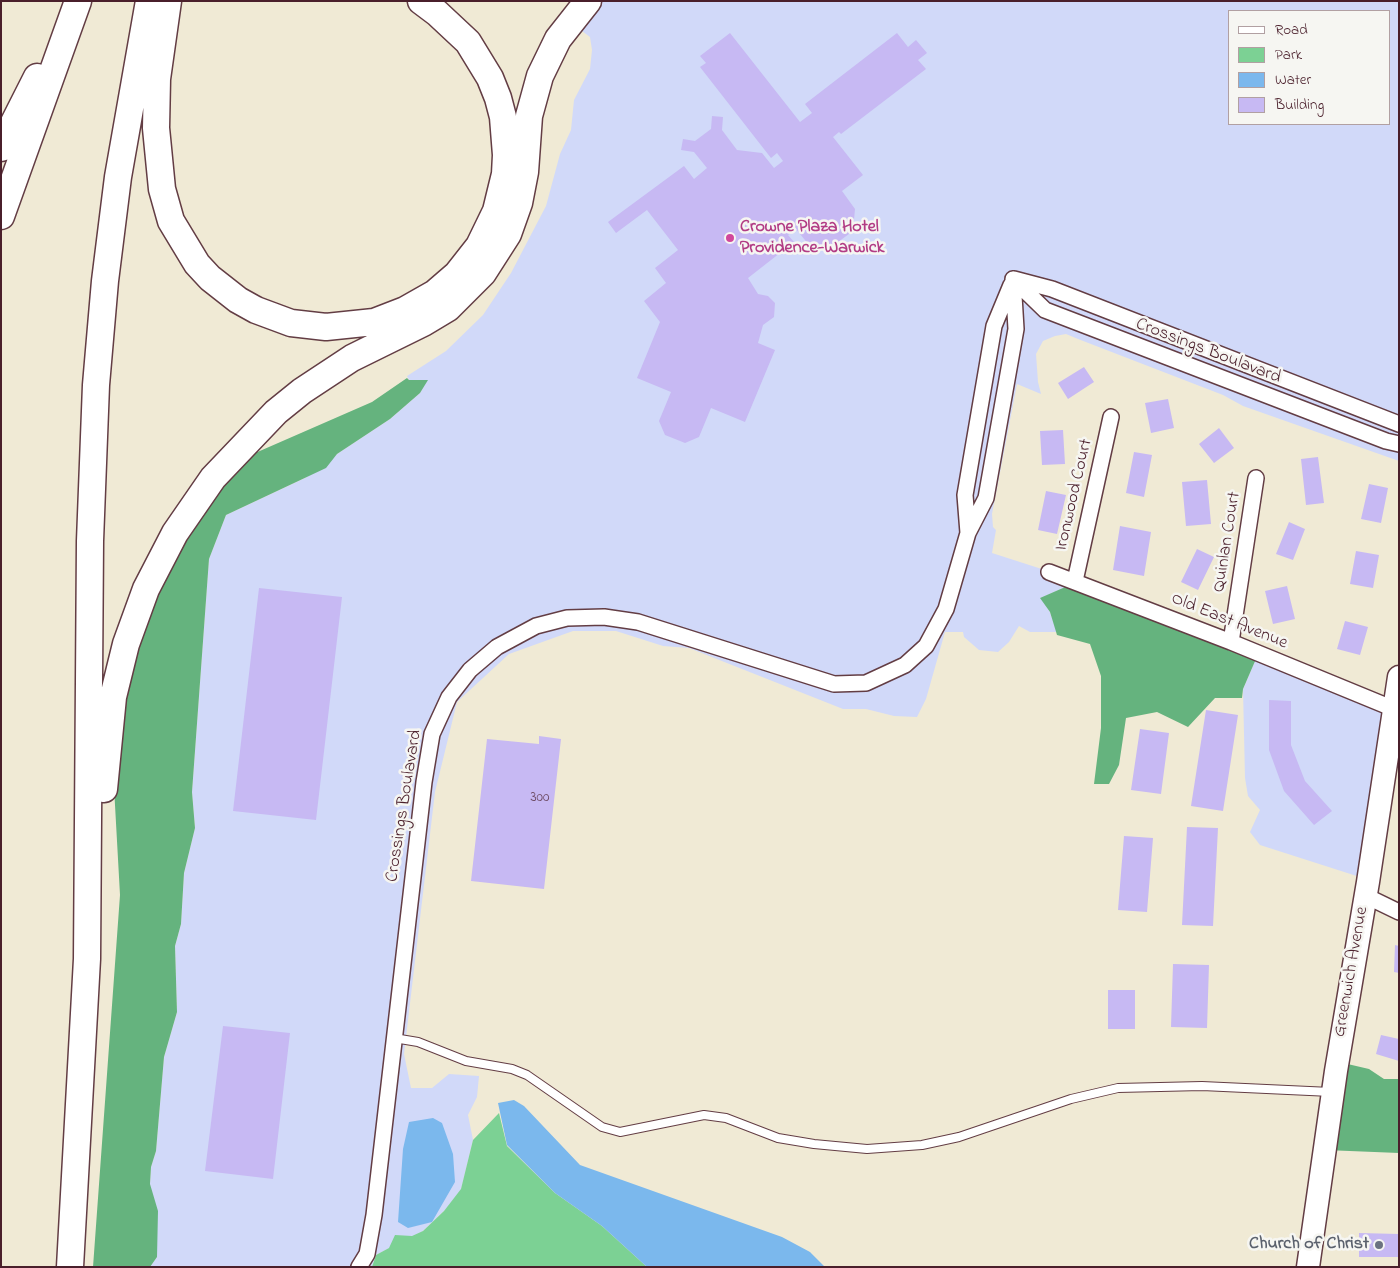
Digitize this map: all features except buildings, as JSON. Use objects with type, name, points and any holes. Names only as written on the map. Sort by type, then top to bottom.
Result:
[{"type":"highway","points":[[1,148],[77,1]]},
{"type":"highway","points":[[1,216],[77,1]]},
{"type":"highway","points":[[85,1011],[90,541],[95,402],[118,177],[150,1]]},
{"type":"highway","points":[[168,1],[159,66],[156,128],[160,180],[171,222],[197,264],[210,278],[238,300],[256,310],[291,322],[326,327],[374,322],[405,310],[435,293],[457,274],[479,246],[496,211],[505,174],[506,155],[503,117],[498,98],[490,78],[468,42],[438,13],[421,1]]},
{"type":"highway","points":[[70,1267],[85,1011],[113,697],[132,626],[159,561],[192,505],[213,478],[276,412],[302,391],[352,358],[423,324],[442,312],[460,298],[483,273],[508,234],[518,203],[525,172],[529,116],[540,76],[558,39],[588,1]]},
{"type":"main road","name":"Greenwich Avenue","points":[[1308,1267],[1333,1092],[1396,710],[1399,677]]},
{"type":"street","name":"Crossings Boulavard","points":[[1013,279],[1052,290],[1399,424]]},
{"type":"street","name":"Crossings Boulavard","points":[[1013,279],[1045,310],[1386,441],[1399,444]]},
{"type":"street","name":"Crossings Boulavard","points":[[359,1267],[367,1254],[374,1215],[424,782],[432,734],[449,697],[470,670],[497,647],[536,626],[567,618],[604,617],[638,622],[834,684],[866,683],[905,665],[926,646],[946,609],[968,533],[986,498],[1016,329],[1013,279]]},
{"type":"street","name":"Crossings Boulavard","points":[[968,533],[965,495],[994,326],[1013,279]]},
{"type":"street","name":"Ironwood Court","points":[[1074,581],[1111,417]]},
{"type":"street","name":"Quinlan Court","points":[[1231,642],[1256,478]]},
{"type":"street","name":"Old East Avenue","points":[[1049,572],[1231,642],[1396,710]]},
{"type":"street","points":[[1366,896],[1399,912]]},
{"type":"lane","points":[[394,1038],[418,1042],[466,1062],[512,1069],[526,1075],[602,1127],[620,1132],[704,1115],[726,1118],[778,1138],[814,1144],[867,1149],[922,1145],[959,1137],[1071,1099],[1118,1088],[1202,1086],[1333,1092]]},
{"type":"shaded area","points":[[594,1],[1399,1],[1399,461],[1243,406],[1223,395],[1066,334],[1055,336],[1043,341],[1036,354],[1041,394],[1017,384],[992,514],[993,527],[996,530],[992,553],[1079,581],[1041,598],[1050,612],[1057,632],[1030,632],[1019,626],[1009,642],[998,652],[979,650],[964,637],[963,632],[945,632],[926,699],[917,717],[894,716],[866,709],[843,709],[689,648],[663,646],[616,631],[573,631],[509,654],[457,702],[435,792],[404,1054],[411,1088],[432,1088],[449,1074],[479,1076],[477,1097],[468,1115],[473,1140],[461,1190],[447,1208],[423,1231],[376,1255],[372,1267],[150,1267],[157,1257],[150,1184],[151,1167],[156,1151],[164,1057],[177,1012],[175,946],[181,924],[184,873],[195,828],[192,792],[209,559],[226,515],[305,478],[390,419],[420,393],[427,380],[409,380],[407,376],[446,351],[483,315],[511,273],[546,206],[560,154],[571,130],[574,100],[590,69],[592,50],[590,37],[574,25]]},
{"type":"shaded area","points":[[1259,652],[1394,707],[1366,879],[1260,845],[1250,832],[1260,810],[1248,796],[1245,778],[1243,689]]},
{"type":"green space","points":[[407,378],[409,380],[428,380],[420,393],[390,419],[337,454],[326,468],[226,515],[209,559],[192,792],[195,828],[184,873],[181,924],[175,946],[177,1012],[164,1057],[156,1151],[151,1167],[150,1184],[158,1211],[157,1257],[150,1267],[93,1267],[120,895],[112,751],[140,613],[230,464],[372,402]]},
{"type":"green space","points":[[1079,581],[1259,652],[1243,689],[1242,698],[1215,698],[1188,727],[1157,712],[1126,718],[1119,765],[1109,784],[1094,784],[1101,728],[1101,676],[1090,644],[1057,635],[1050,612],[1040,598]]},
{"type":"green space","points":[[1339,1062],[1369,1069],[1384,1079],[1399,1079],[1399,1153],[1325,1150]]},
{"type":"green space","points":[[499,1113],[507,1146],[555,1193],[602,1226],[647,1267],[372,1267],[376,1255],[389,1248],[395,1235],[412,1236],[423,1231],[444,1211],[461,1189],[473,1140]]},
{"type":"water","points":[[514,1100],[524,1106],[580,1165],[782,1237],[810,1252],[825,1267],[647,1267],[602,1226],[555,1193],[507,1145],[498,1103]]},
{"type":"water","points":[[433,1118],[442,1123],[453,1154],[455,1182],[432,1222],[408,1228],[398,1222],[403,1149],[409,1122]]},
{"type":"place","name":"Crowne Plaza Hotel Providence-Warwick","points":[[730,238]]},
{"type":"place","name":"Church of Christ","points":[[1379,1245]]}]
